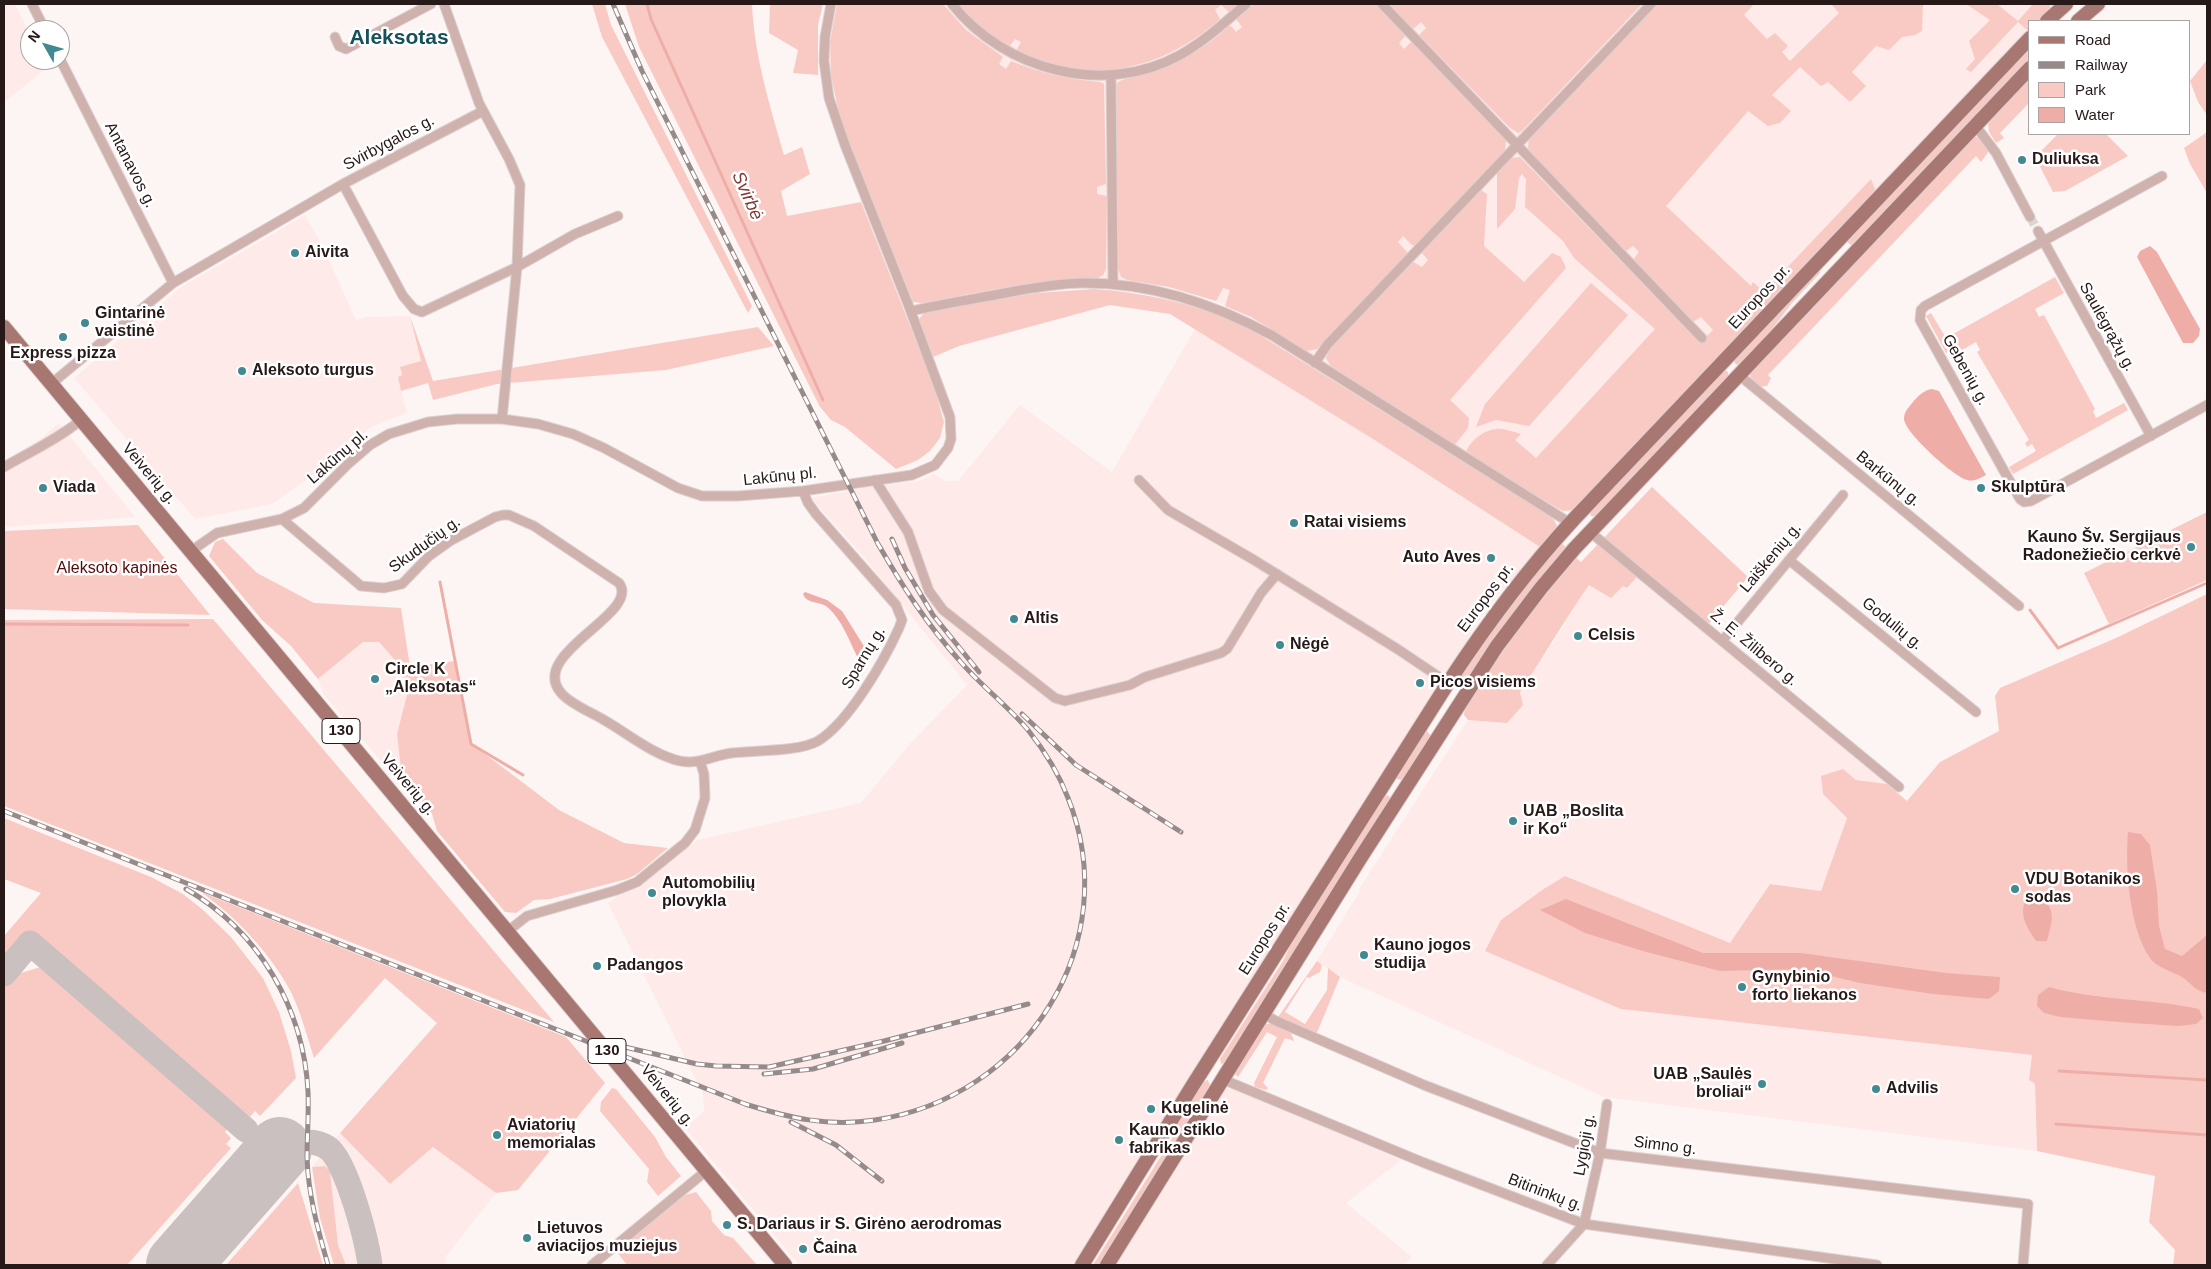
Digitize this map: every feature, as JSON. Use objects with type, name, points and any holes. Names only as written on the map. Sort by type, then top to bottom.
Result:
[{"type":"main road","points":[[2048,20],[2066,4]]},
{"type":"main road","points":[[2079,20],[2098,4]]},
{"type":"main road","name":"Europos pr.","points":[[1082,1265],[1213,1053],[1448,683],[1495,613],[1540,556],[1572,521],[2028,40]]},
{"type":"main road","points":[[1106,1265],[1263,1013],[1518,617],[1590,532],[2028,70]]},
{"type":"main road","points":[[1823,256],[1829,262],[1832,270],[1830,279]]},
{"type":"main road","name":"Veiverių g.","points":[[4,327],[785,1265]]},
{"type":"main road","points":[[1723,361],[1739,375]]},
{"type":"main road","points":[[1572,521],[1590,532]]},
{"type":"main road","points":[[1448,683],[1466,695]]},
{"type":"main road","points":[[1386,782],[1403,793]]},
{"type":"main road","points":[[1213,1053],[1212,1064],[1214,1072],[1222,1079]]},
{"type":"street","points":[[32,4],[40,20]]},
{"type":"street","points":[[335,37],[339,46],[346,49],[431,4]]},
{"type":"street","points":[[444,4],[483,112],[509,158],[520,185],[517,267],[502,419]]},
{"type":"street","name":"Lakūnų pl.","points":[[191,551],[218,533],[282,519],[304,508],[370,445],[389,434],[428,422],[471,418],[502,419],[538,424],[573,434],[604,448],[678,488],[702,496],[738,496],[803,490],[912,475],[935,465],[948,448],[952,429],[946,405],[845,145],[829,98],[824,61],[825,37],[831,4]]},
{"type":"street","points":[[952,4],[982,35],[1019,58],[1059,71],[1094,75],[1155,66],[1180,55],[1210,35],[1246,4]]},
{"type":"street","points":[[1382,4],[1702,338]]},
{"type":"street","points":[[1315,363],[1327,345],[1651,4]]},
{"type":"street","name":"Antanavos g.","points":[[66,70],[173,283]]},
{"type":"street","points":[[1111,74],[1113,284]]},
{"type":"street","name":"Svirbygalos g.","points":[[51,384],[173,283],[343,184],[483,112]]},
{"type":"street","points":[[1975,125],[1996,153],[2030,217]]},
{"type":"street","name":"Gebenių g.","points":[[2162,176],[1925,306],[1920,314],[1920,320],[2020,499],[2024,502],[2031,501],[2207,405]]},
{"type":"street","points":[[343,184],[403,296],[414,310],[422,312],[517,267],[575,234],[618,216]]},
{"type":"street","name":"Saulėgrąžų g.","points":[[2038,231],[2151,436]]},
{"type":"street","points":[[911,311],[1038,287],[1082,283],[1113,284],[1162,291],[1224,311],[1257,328],[1572,521]]},
{"type":"street","name":"Barkūnų g.","points":[[1739,375],[2019,606]]},
{"type":"street","points":[[4,467],[44,443],[60,436],[81,420]]},
{"type":"street","points":[[875,480],[908,532],[929,591],[943,610],[1055,698],[1065,701],[1130,685],[1145,678],[1221,653],[1227,649],[1261,593],[1277,574]]},
{"type":"street","points":[[1139,480],[1168,510],[1277,574],[1448,683]]},
{"type":"street","name":"Sparnų g.","points":[[619,583],[623,588],[621,599],[610,613],[566,654],[555,673],[557,686],[570,700],[648,746],[678,760],[700,762],[731,753],[808,746],[820,740],[838,724],[861,693],[902,620],[896,605],[808,504],[803,490]]},
{"type":"street","name":"Laiškenių g.","points":[[1722,640],[1843,495]]},
{"type":"street","name":"Skudučių g.","points":[[282,519],[361,586],[384,588],[402,584],[429,556],[450,541],[495,517],[503,515],[534,526],[619,583]]},
{"type":"street","name":"Ž. E. Žilibero g.","points":[[1590,532],[1899,787]]},
{"type":"street","name":"Godulių g.","points":[[1789,560],[1976,712]]},
{"type":"street","points":[[508,931],[527,916],[617,890],[637,882],[685,843],[694,830],[705,798],[704,774],[700,762]]},
{"type":"street","name":"Simno g.","points":[[1263,1013],[1283,1024],[1371,1063],[1540,1132],[1600,1154],[2028,1204],[2023,1265]]},
{"type":"street","name":"Bitininkų g.","points":[[1222,1079],[1422,1162],[1584,1224],[1876,1265]]},
{"type":"street","name":"Lygioji g.","points":[[1547,1265],[1584,1224],[1600,1154],[1607,1104]]},
{"type":"street","points":[[592,1265],[706,1171]]},
{"type":"shaded area","points":[[4,4],[15,4],[23,20],[20,20],[20,70],[43,70],[4,102]]},
{"type":"shaded area","points":[[837,4],[2056,4],[2039,20],[2028,20],[2028,31],[1569,512],[1556,509],[1465,455],[1306,351],[1251,317],[1216,301],[1169,287],[1127,280],[1098,278],[1065,279],[923,303],[913,302],[850,146],[838,109],[831,75],[830,42]]},
{"type":"shaded area","name":"Aleksoto turgus","points":[[305,215],[321,243],[356,320],[367,317],[410,316],[421,361],[398,377],[407,413],[371,427],[306,480],[272,504],[195,519],[74,378],[181,287]]},
{"type":"shaded area","points":[[1195,329],[1373,439],[1540,547],[1503,588],[1473,628],[1466,644],[1446,672],[1076,1265],[799,1265],[685,1128],[704,1111],[703,1094],[608,903],[698,840],[861,803],[908,746],[967,685],[863,556],[811,498],[869,487],[919,481],[934,474],[945,481],[958,481],[1020,405],[1112,472]]},
{"type":"shaded area","points":[[59,423],[135,517],[4,527],[4,461],[42,438]]},
{"type":"shaded area","points":[[1636,577],[1887,784],[1856,780],[1843,769],[1823,794],[1847,818],[1821,891],[1770,884],[1730,943],[1565,876],[1501,920],[1621,1009],[2032,1055],[2029,1080],[2035,1084],[2037,1151],[1604,1097],[1340,977],[1317,961],[1360,891],[1359,889],[1468,720],[1507,723],[1523,705],[1520,692],[1562,629],[1569,613],[1589,585],[1624,586],[1627,588]]},
{"type":"shaded area","points":[[363,642],[379,642],[402,668],[407,695],[397,734],[402,777],[387,768],[324,695],[318,679]]},
{"type":"shaded area","points":[[1224,1088],[1235,1089],[1401,1160],[1346,1203],[1412,1257],[1402,1265],[1112,1265]]},
{"type":"shaded area","points":[[340,1133],[390,1184],[433,1147],[496,1193],[446,1256],[445,1265],[346,1265],[338,1245],[330,1171],[325,1166],[312,1167]]},
{"type":"green space","points":[[592,4],[605,4],[611,25],[752,306],[748,313],[602,37]]},
{"type":"green space","points":[[625,4],[752,4],[759,61],[784,155],[802,147],[810,174],[781,191],[787,216],[861,202],[934,386],[944,422],[940,438],[930,451],[918,460],[896,469],[845,427],[831,420],[820,407],[639,47]]},
{"type":"green space","points":[[770,4],[823,4],[818,25],[818,75],[793,73],[798,50],[769,33]]},
{"type":"green space","points":[[837,4],[943,4],[966,30],[1003,57],[999,64],[1006,69],[1011,61],[1054,75],[1104,84],[1106,184],[1097,187],[1097,194],[1107,196],[1106,269],[1103,275],[1098,278],[1010,287],[923,303],[913,302],[850,146],[838,109],[831,75],[830,42]]},
{"type":"green space","points":[[957,4],[1239,4],[1229,12],[1221,5],[1215,10],[1220,19],[1186,44],[1167,54],[1148,62],[1128,67],[1086,70],[1052,64],[1016,51],[1021,42],[1015,39],[1009,47],[978,26]]},
{"type":"green space","points":[[1254,4],[1376,4],[1406,35],[1399,43],[1404,49],[1412,41],[1506,140],[1505,151],[1416,245],[1412,245],[1403,236],[1398,242],[1408,253],[1317,349],[1306,351],[1251,317],[1225,306],[1230,290],[1223,288],[1216,301],[1169,287],[1127,280],[1121,277],[1118,269],[1116,84],[1126,78],[1168,64],[1197,51],[1230,25],[1236,32],[1242,27],[1236,19]]},
{"type":"green space","points":[[1389,4],[1642,4],[1518,133],[1509,127],[1419,35],[1426,28],[1421,22],[1413,29]]},
{"type":"green space","points":[[1656,4],[1754,4],[1744,15],[1767,39],[1775,33],[1788,46],[1782,52],[1790,61],[1839,13],[1831,4],[1923,4],[1922,31],[1915,35],[1902,37],[1889,50],[1876,46],[1852,72],[1866,86],[1850,102],[1828,82],[1821,86],[1800,67],[1772,95],[1791,111],[1780,123],[1768,126],[1748,111],[1666,206],[1751,286],[1753,282],[1764,292],[1871,179],[1876,192],[1572,510],[1563,511],[1465,455],[1467,450],[1481,434],[1491,430],[1502,429],[1521,434],[1515,440],[1536,458],[1655,329],[1574,258],[1563,241],[1525,207],[1526,179],[1522,174],[1519,178],[1515,209],[1497,229],[1497,173],[1511,158],[1520,157],[1700,343],[1713,330],[1701,317],[1693,322],[1633,260],[1639,252],[1633,246],[1626,251],[1531,154],[1528,148],[1529,138]]},
{"type":"green space","points":[[1966,4],[1997,4],[2018,21],[2033,4],[2050,4],[2046,14],[2039,20],[2028,20],[2028,31],[2018,22],[1971,72],[1966,69],[1975,59],[1969,41],[1990,20]]},
{"type":"green space","points":[[2028,47],[2028,61],[1853,247],[1845,240]]},
{"type":"green space","points":[[2207,60],[2207,115],[2198,102],[2191,80]]},
{"type":"green space","points":[[2028,78],[2028,104],[2000,133],[2004,138],[1996,143],[1989,132],[1988,122]]},
{"type":"green space","points":[[2207,132],[2207,193],[2190,164],[2184,148]]},
{"type":"green space","points":[[2057,135],[2107,135],[2128,156],[2065,191],[2053,192],[2035,157]]},
{"type":"green space","points":[[1975,136],[1981,139],[1989,151],[1981,162],[1976,156],[1768,375],[1771,378],[1767,386],[1758,387],[1751,381],[1750,372]]},
{"type":"green space","points":[[1481,190],[1487,194],[1484,246],[1524,282],[1552,253],[1561,257],[1566,268],[1450,400],[1469,418],[1468,428],[1454,446],[1332,368],[1326,358],[1330,349],[1413,262],[1422,267],[1428,260],[1421,252]]},
{"type":"green space","points":[[1821,268],[1820,273],[1792,303],[1763,341],[1740,365],[1735,364],[1734,359]]},
{"type":"green space","points":[[2055,277],[2064,293],[2035,309],[2039,317],[2044,315],[2095,409],[2093,411],[2096,418],[2124,403],[2128,410],[2013,474],[2009,467],[2036,451],[2032,444],[2027,447],[2025,443],[2029,440],[1977,352],[1980,350],[1976,342],[1955,354],[1952,350],[1946,353],[1926,316],[1931,313],[1946,338]]},
{"type":"green space","points":[[1591,283],[1628,315],[1529,426],[1496,420],[1476,427],[1485,404]]},
{"type":"green space","points":[[1094,289],[1134,293],[1172,301],[1210,312],[1247,327],[1549,515],[1557,526],[1540,547],[1373,439],[1170,314],[1110,305],[959,346],[933,357],[918,320],[925,312],[1036,293]]},
{"type":"green space","points":[[410,316],[433,381],[758,327],[774,346],[666,370],[497,384],[433,400],[428,383],[401,391],[398,377],[402,375],[400,367],[421,361]]},
{"type":"green space","points":[[1725,370],[1728,372],[1728,378],[1597,517],[1591,516],[1589,510],[1721,371]]},
{"type":"green space","points":[[1652,487],[1748,577],[1706,627],[1640,573],[1627,588],[1623,586],[1611,598],[1589,585],[1520,692],[1523,705],[1507,723],[1468,720],[1464,715],[1465,705],[1520,624],[1575,557],[1581,562]]},
{"type":"green space","points":[[2207,512],[2207,580],[2109,624],[2084,573]]},
{"type":"green space","name":"Aleksoto kapinės","points":[[138,525],[210,615],[4,609],[4,531]]},
{"type":"green space","points":[[223,539],[257,573],[314,603],[401,608],[410,667],[455,661],[472,744],[559,810],[624,843],[668,848],[637,874],[627,879],[550,899],[534,900],[516,913],[505,912],[437,831],[432,814],[402,777],[397,734],[407,695],[402,668],[379,642],[363,642],[318,679],[291,646],[262,620],[209,556],[215,542]]},
{"type":"green space","points":[[1560,542],[1568,549],[1467,681],[1463,684],[1458,681],[1484,638]]},
{"type":"green space","name":"VDU Botanikos sodas","points":[[2207,594],[2207,1265],[2173,1265],[2175,1250],[2149,1222],[2155,1176],[2037,1151],[2035,1084],[2029,1080],[2032,1055],[1621,1009],[1485,951],[1501,920],[1565,876],[1730,943],[1770,884],[1821,891],[1847,818],[1823,794],[1821,776],[1843,769],[1856,780],[1887,784],[1907,801],[1940,762],[1999,731],[1995,696],[2000,688],[2116,638]]},
{"type":"green space","points":[[213,619],[554,1022],[4,806],[4,620]]},
{"type":"green space","points":[[1427,731],[1431,736],[1405,778],[1402,780],[1397,779],[1396,776],[1424,732]]},
{"type":"green space","points":[[1385,795],[1389,796],[1391,801],[1225,1063],[1221,1064],[1220,1059],[1283,961],[1305,916]]},
{"type":"green space","points":[[4,818],[151,877],[183,894],[202,909],[231,937],[263,978],[279,1012],[291,1051],[296,1078],[260,1116],[255,1111],[250,1117],[243,1111],[239,1115],[30,931],[4,960],[4,936],[41,893],[4,879]]},
{"type":"green space","points":[[201,892],[566,1037],[605,1083],[518,1190],[496,1193],[433,1147],[390,1184],[340,1133],[437,1023],[385,978],[314,1058],[295,1000],[283,978],[252,937]]},
{"type":"green space","points":[[1317,961],[1322,965],[1320,972],[1309,978],[1307,977],[1285,1012],[1305,1024],[1327,990],[1328,968],[1340,977],[1316,1035],[1278,1017]]},
{"type":"green space","points":[[44,966],[228,1128],[225,1132],[231,1138],[226,1144],[231,1148],[127,1265],[4,1265],[4,987],[14,975]]},
{"type":"green space","points":[[1265,1024],[1272,1024],[1291,1033],[1294,1041],[1285,1038],[1263,1083],[1268,1088],[1266,1090],[1255,1087],[1254,1083],[1277,1037],[1267,1032],[1238,1077],[1234,1073]]},
{"type":"green space","points":[[1208,1080],[1210,1086],[1100,1265],[1093,1265],[1171,1140],[1179,1121],[1203,1082]]},
{"type":"green space","points":[[612,1088],[616,1089],[655,1137],[666,1157],[681,1176],[658,1196],[647,1182],[649,1169],[600,1111],[601,1102]]},
{"type":"green space","points":[[325,1166],[330,1171],[338,1245],[346,1265],[334,1265],[320,1218],[312,1167]]},
{"type":"green space","points":[[298,1183],[323,1265],[226,1265]]},
{"type":"green space","points":[[696,1192],[711,1211],[712,1221],[724,1235],[733,1238],[757,1265],[627,1265],[616,1251],[685,1195]]},
{"type":"water","points":[[2150,246],[2157,252],[2200,329],[2199,336],[2193,343],[2183,343],[2137,257],[2140,251]]},
{"type":"water","points":[[1932,389],[1939,391],[1986,475],[1972,480],[1960,477],[1931,453],[1912,434],[1906,425],[1904,419],[1907,409],[1921,394]]},
{"type":"water","points":[[805,592],[827,600],[842,611],[867,651],[865,659],[859,660],[845,631],[832,612],[823,604],[807,599],[803,594]]},
{"type":"water","points":[[2128,832],[2141,834],[2150,845],[2157,891],[2159,926],[2165,949],[2182,956],[2207,935],[2207,993],[2199,991],[2182,977],[2156,964],[2150,958],[2143,945],[2137,931],[2130,897],[2127,862]]},
{"type":"water","points":[[2041,896],[2049,907],[2052,917],[2047,941],[2036,941],[2026,925],[2023,914],[2024,903],[2027,897]]},
{"type":"water","points":[[1566,899],[1703,953],[1801,953],[1946,973],[2000,977],[1999,991],[1989,999],[1933,994],[1860,983],[1802,969],[1720,971],[1646,952],[1585,933],[1540,910]]},
{"type":"water","points":[[2049,987],[2086,995],[2180,1005],[2199,1009],[2203,1018],[2196,1024],[2178,1026],[2060,1017],[2044,1013],[2037,1006],[2038,995]]},
{"type":"waterway","name":"Svirbė","points":[[647,4],[651,19],[823,400]]},
{"type":"waterway","points":[[440,582],[471,744],[523,775]]},
{"type":"waterway","points":[[2030,610],[2058,648],[2207,583]]},
{"type":"waterway","points":[[4,624],[188,625]]},
{"type":"waterway","points":[[2059,1071],[2207,1080]]},
{"type":"waterway","points":[[2056,1124],[2207,1135]]},
{"type":"taxiway","points":[[4,974],[30,943],[246,1130]]},
{"type":"taxiway","points":[[280,1149],[291,1144],[310,1142],[328,1148],[335,1156],[349,1185],[355,1203],[370,1265]]},
{"type":"runway","points":[[178,1265],[280,1149]]},
{"type":"tunnel","points":[[2030,217],[2038,231]]},
{"type":"railway","points":[[4,811],[745,1104],[809,1120],[825,1122],[875,1120],[929,1106],[977,1081],[1018,1047],[1050,1005],[1072,958],[1084,906],[1083,853],[1068,798],[1051,762],[1040,746],[1028,730],[967,669],[947,646],[906,590],[878,544],[642,71],[613,4]]},
{"type":"railway","points":[[892,539],[905,568],[933,615],[979,672]]},
{"type":"railway","points":[[1022,714],[1076,765],[1181,832]]},
{"type":"railway","points":[[186,889],[212,906],[256,950],[273,975],[287,1002],[298,1031],[305,1061],[308,1092],[307,1157],[309,1185],[328,1265]]},
{"type":"railway","points":[[608,1043],[697,1064],[769,1067],[884,1041],[1028,1004]]},
{"type":"railway","points":[[764,1074],[813,1069],[902,1043]]},
{"type":"railway","points":[[791,1122],[836,1145],[882,1181]]},
{"type":"place","name":"Duliuksa","points":[[2022,160]]},
{"type":"place","name":"Aivita","points":[[295,253]]},
{"type":"place","name":"Gintarinė vaistinė","points":[[85,323]]},
{"type":"place","name":"Express pizza","points":[[63,337]]},
{"type":"place","name":"Aleksoto turgus","points":[[242,371]]},
{"type":"place","name":"Viada","points":[[43,488]]},
{"type":"place","name":"Skulptūra","points":[[1981,488]]},
{"type":"place","name":"Ratai visiems","points":[[1294,523]]},
{"type":"place","name":"Kauno Šv. Sergijaus Radonežiečio cerkvė","points":[[2191,547]]},
{"type":"place","name":"Auto Aves","points":[[1491,558]]},
{"type":"place","name":"Altis","points":[[1014,619]]},
{"type":"place","name":"Celsis","points":[[1578,636]]},
{"type":"place","name":"Nėgė","points":[[1280,645]]},
{"type":"place","name":"Circle K „Aleksotas“","points":[[375,679]]},
{"type":"place","name":"Picos visiems","points":[[1420,683]]},
{"type":"place","name":"UAB „Boslita ir Ko“","points":[[1513,821]]},
{"type":"place","name":"VDU Botanikos sodas","points":[[2015,889]]},
{"type":"place","name":"Automobilių plovykla","points":[[652,893]]},
{"type":"place","name":"Kauno jogos studija","points":[[1364,955]]},
{"type":"place","name":"Padangos","points":[[597,966]]},
{"type":"place","name":"Gynybinio forto liekanos","points":[[1742,987]]},
{"type":"place","name":"UAB „Saulės broliai“","points":[[1762,1084]]},
{"type":"place","name":"Advilis","points":[[1876,1089]]},
{"type":"place","name":"Kugelinė","points":[[1151,1109]]},
{"type":"place","name":"Aviatorių memorialas","points":[[497,1135]]},
{"type":"place","name":"Kauno stiklo fabrikas","points":[[1119,1140]]},
{"type":"place","name":"S. Dariaus ir S. Girėno aerodromas","points":[[727,1225]]},
{"type":"place","name":"Lietuvos aviacijos muziejus","points":[[527,1238]]},
{"type":"place","name":"Čaina","points":[[803,1249]]},
{"type":"district","name":"Aleksotas","points":[[399,38]]}]
